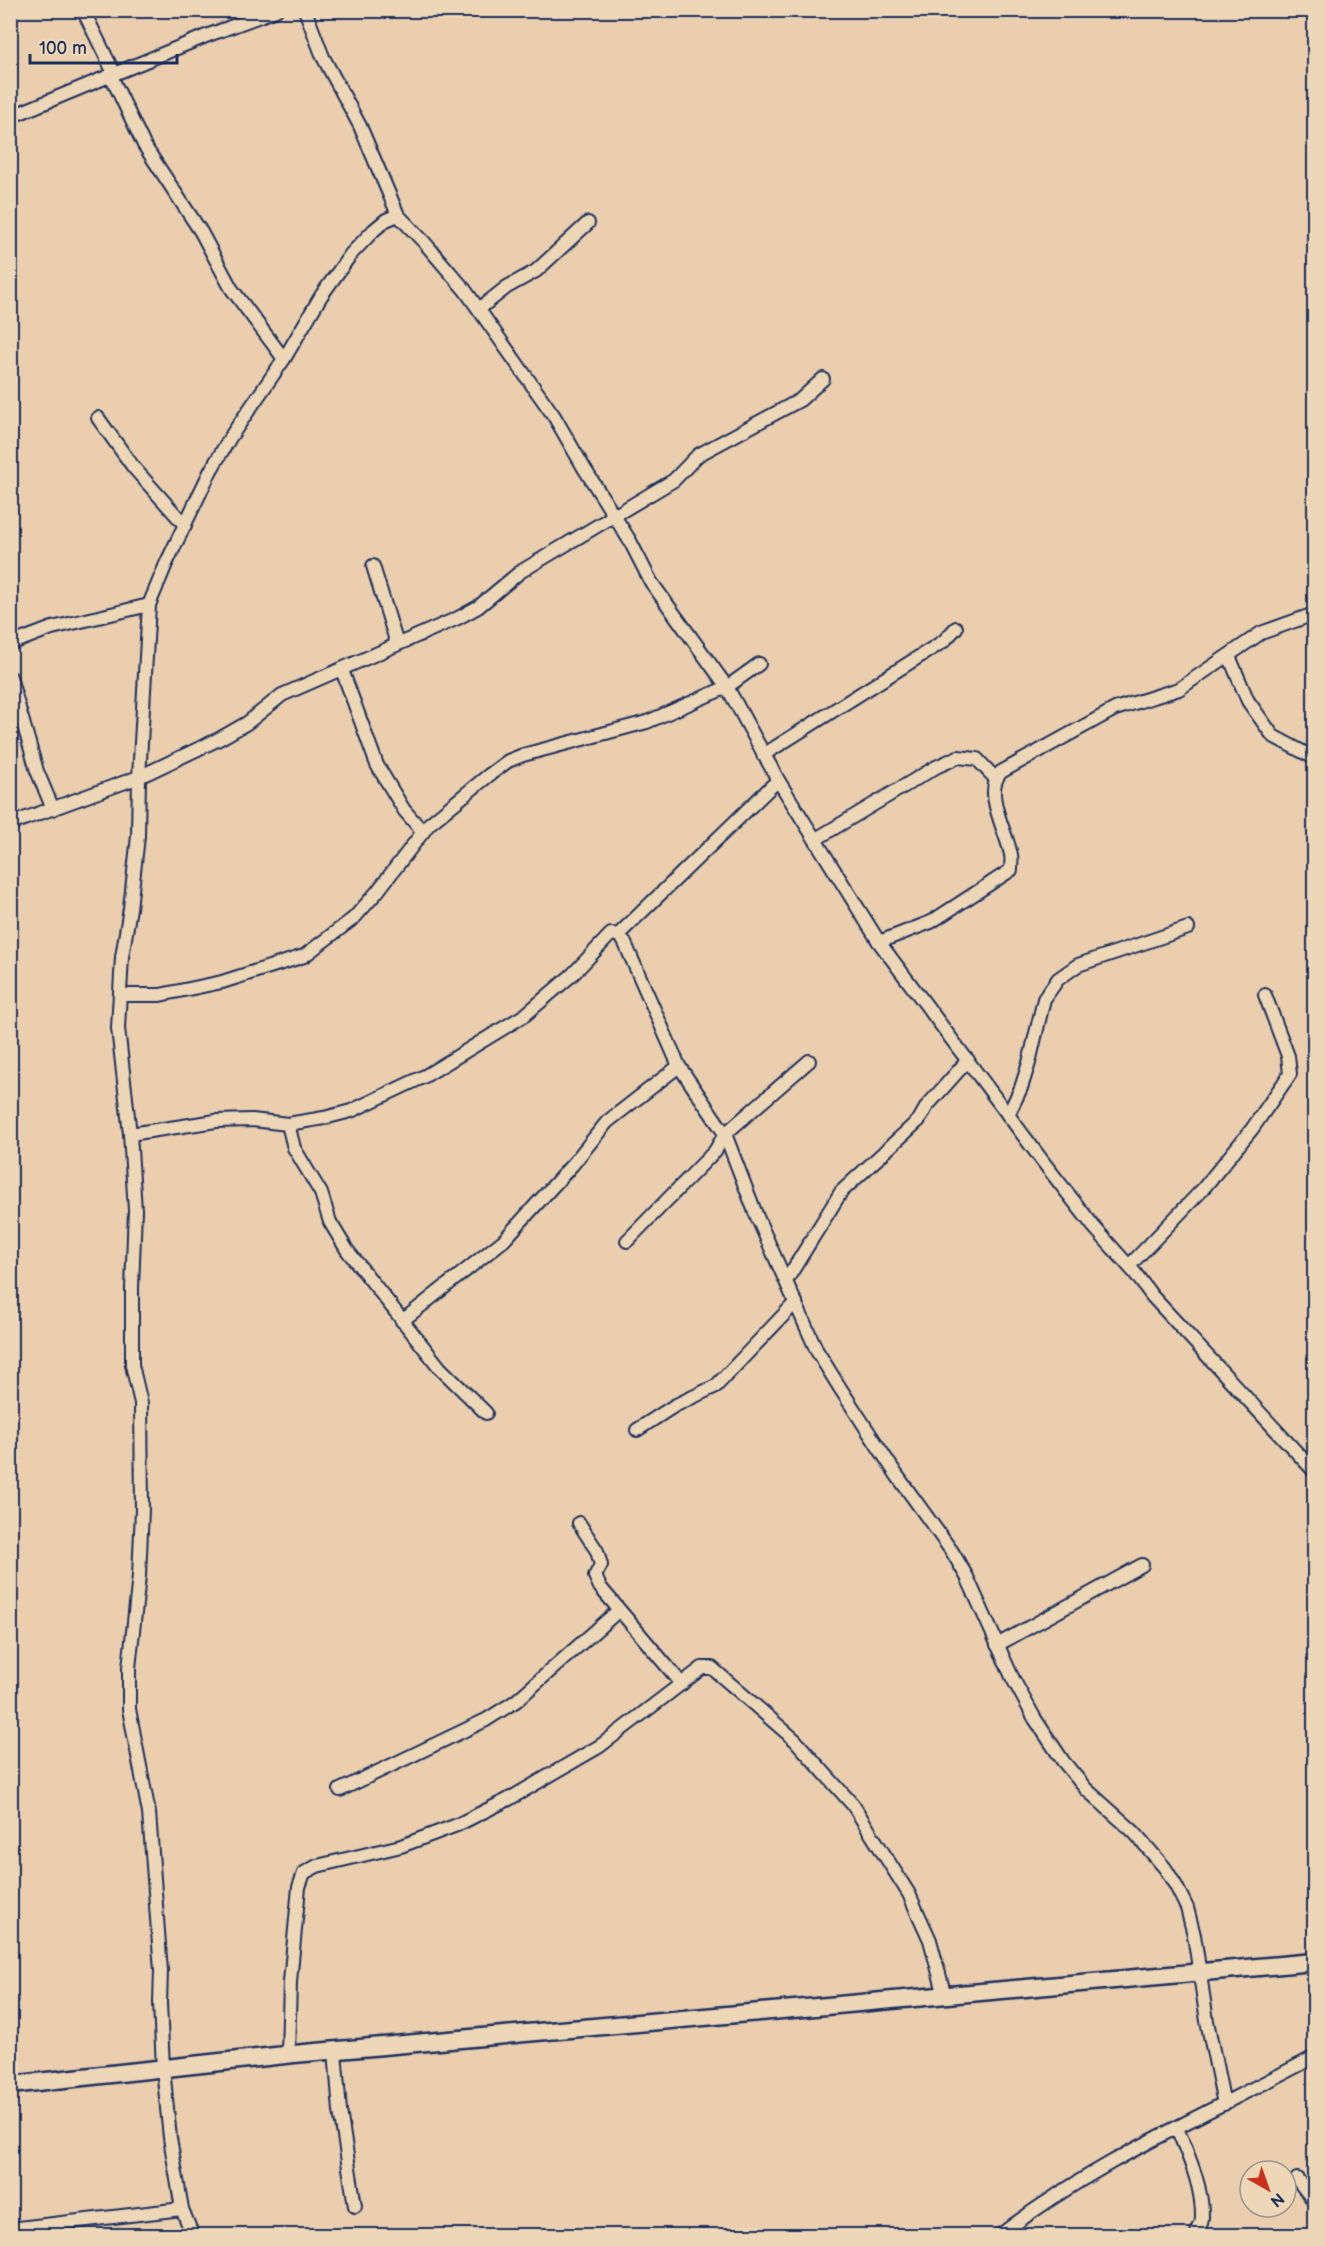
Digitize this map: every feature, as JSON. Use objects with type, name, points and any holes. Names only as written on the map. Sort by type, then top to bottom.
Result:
[{"type":"main road","points":[[10,2085],[335,2050],[1314,1962]]},
{"type":"street","points":[[83,10],[113,71],[111,76],[144,145],[201,232],[231,288],[284,359]]},
{"type":"street","points":[[10,117],[206,36],[276,10]]},
{"type":"street","points":[[305,10],[323,57],[360,126],[398,215],[444,265],[479,309],[554,416],[630,541],[651,582],[727,687],[763,755],[879,942],[1094,1227],[1152,1296],[1314,1471]]},
{"type":"street","points":[[193,2235],[182,2209],[170,2138],[163,2068],[161,1971],[149,1813],[129,1709],[129,1668],[139,1576],[142,1510],[141,1403],[132,1365],[135,1210],[130,1134],[118,1029],[122,957],[138,836],[139,777],[144,723],[149,605],[211,470],[231,436],[284,359],[321,296],[351,254],[374,230],[398,215]]},
{"type":"street","points":[[479,309],[507,287],[536,271],[588,223]]},
{"type":"street","points":[[10,824],[139,777],[219,739],[247,723],[282,696],[397,644],[442,627],[478,608],[520,572],[674,480],[698,455],[800,400],[823,379]]},
{"type":"street","points":[[98,418],[134,468],[185,525]]},
{"type":"street","points":[[373,566],[397,644]]},
{"type":"street","points":[[10,644],[52,628],[149,605]]},
{"type":"street","points":[[995,778],[1001,772],[1114,709],[1179,689],[1261,633],[1314,615]]},
{"type":"street","points":[[763,755],[944,640],[956,628]]},
{"type":"street","points":[[1229,656],[1248,701],[1273,736],[1314,758]]},
{"type":"street","points":[[120,995],[160,995],[222,982],[304,956],[354,918],[423,832],[463,795],[508,761],[647,722],[727,687],[759,664]]},
{"type":"street","points":[[342,670],[377,765],[404,810],[423,832]]},
{"type":"street","points":[[10,677],[37,771],[53,809]]},
{"type":"street","points":[[816,839],[936,767],[958,757],[977,759],[995,778],[995,806],[1012,856],[1011,870],[931,922],[879,942]]},
{"type":"street","points":[[618,935],[778,780]]},
{"type":"street","points":[[1008,1115],[1021,1088],[1029,1063],[1044,999],[1058,979],[1078,965],[1188,928]]},
{"type":"street","points":[[130,1134],[216,1121],[252,1120],[288,1124],[351,1111],[426,1076],[525,1015],[573,974],[611,934],[618,935],[624,941],[680,1066],[725,1134],[757,1217],[818,1351],[840,1388],[953,1553],[967,1577],[997,1645],[1035,1719],[1086,1790],[1134,1832],[1165,1868],[1187,1908],[1201,1971],[1207,2021],[1224,2104]]},
{"type":"street","points":[[1129,1266],[1202,1190],[1252,1129],[1290,1074],[1288,1056],[1265,994]]},
{"type":"street","points":[[786,1281],[841,1192],[919,1120],[927,1106],[968,1060]]},
{"type":"street","points":[[627,1240],[715,1151],[725,1134],[809,1061]]},
{"type":"street","points":[[402,1321],[504,1240],[573,1164],[607,1122],[680,1066]]},
{"type":"street","points":[[288,1124],[294,1148],[321,1193],[330,1222],[347,1250],[440,1368],[486,1413]]},
{"type":"street","points":[[637,1430],[674,1406],[716,1386],[796,1302]]},
{"type":"street","points":[[579,1523],[597,1551],[601,1565],[596,1576],[600,1587],[682,1684]]},
{"type":"street","points":[[997,1645],[1142,1565]]},
{"type":"street","points":[[340,1790],[448,1740],[506,1708],[619,1610]]},
{"type":"street","points":[[288,2055],[290,1982],[299,1887],[304,1873],[317,1866],[401,1845],[457,1825],[509,1799],[600,1746],[702,1668],[712,1668],[795,1740],[853,1805],[909,1894],[930,1940],[945,1996]]},
{"type":"street","points":[[335,2050],[340,2111],[355,2206]]},
{"type":"street","points":[[999,2235],[1040,2205],[1130,2151],[1314,2057]]},
{"type":"street","points":[[1177,2127],[1189,2156],[1200,2196],[1202,2219],[1196,2235]]},
{"type":"street","points":[[1298,2180],[1314,2201]]},
{"type":"street","points":[[10,2229],[182,2209]]}]
